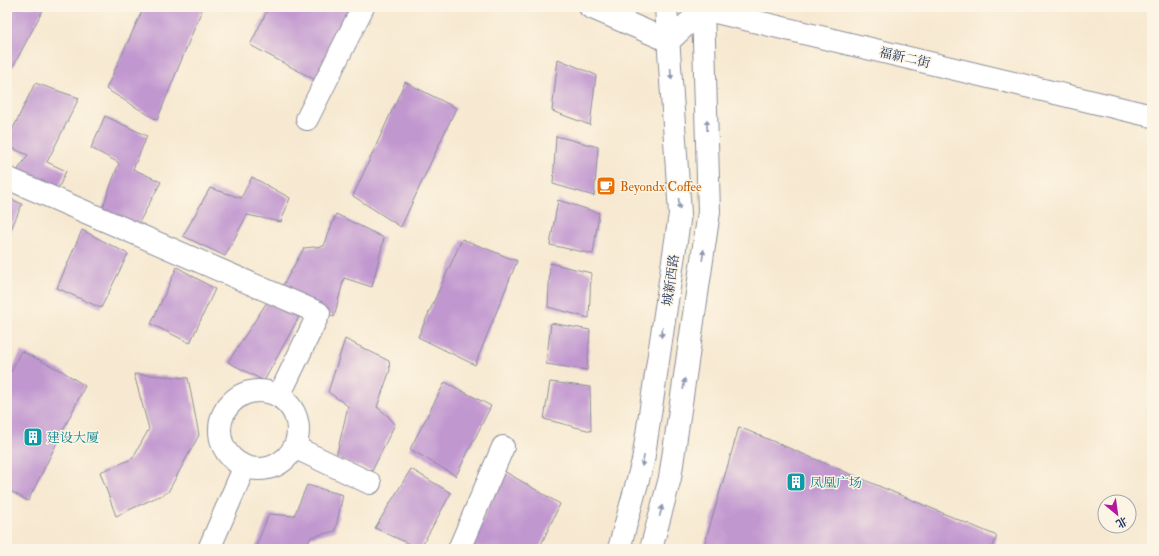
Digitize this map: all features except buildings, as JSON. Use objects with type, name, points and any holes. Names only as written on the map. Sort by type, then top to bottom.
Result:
[{"type":"main road","points":[[307,119],[363,7]]},
{"type":"main road","points":[[590,7],[669,41],[703,8]]},
{"type":"main road","name":"城新西路","points":[[619,549],[643,461],[680,214],[666,7]]},
{"type":"main road","points":[[651,549],[670,478],[709,212],[703,8]]},
{"type":"main road","name":"福新二街","points":[[703,8],[1152,116]]},
{"type":"main road","points":[[7,178],[319,313],[279,396]]},
{"type":"main road","points":[[254,391],[267,392],[279,396],[289,404],[296,416],[298,428],[297,441],[294,447],[291,453],[282,462],[270,468],[257,470],[244,468],[233,461],[222,445],[219,426],[223,413],[231,403],[241,395],[254,391]]},
{"type":"main road","points":[[294,447],[370,483]]},
{"type":"main road","points":[[459,549],[503,447]]},
{"type":"main road","points":[[209,549],[244,468]]},
{"type":"place","name":"Beyondx Coffee","points":[[606,186]]},
{"type":"place","name":"建设大厦","points":[[33,437]]},
{"type":"place","name":"凤凰广场","points":[[796,482]]}]
